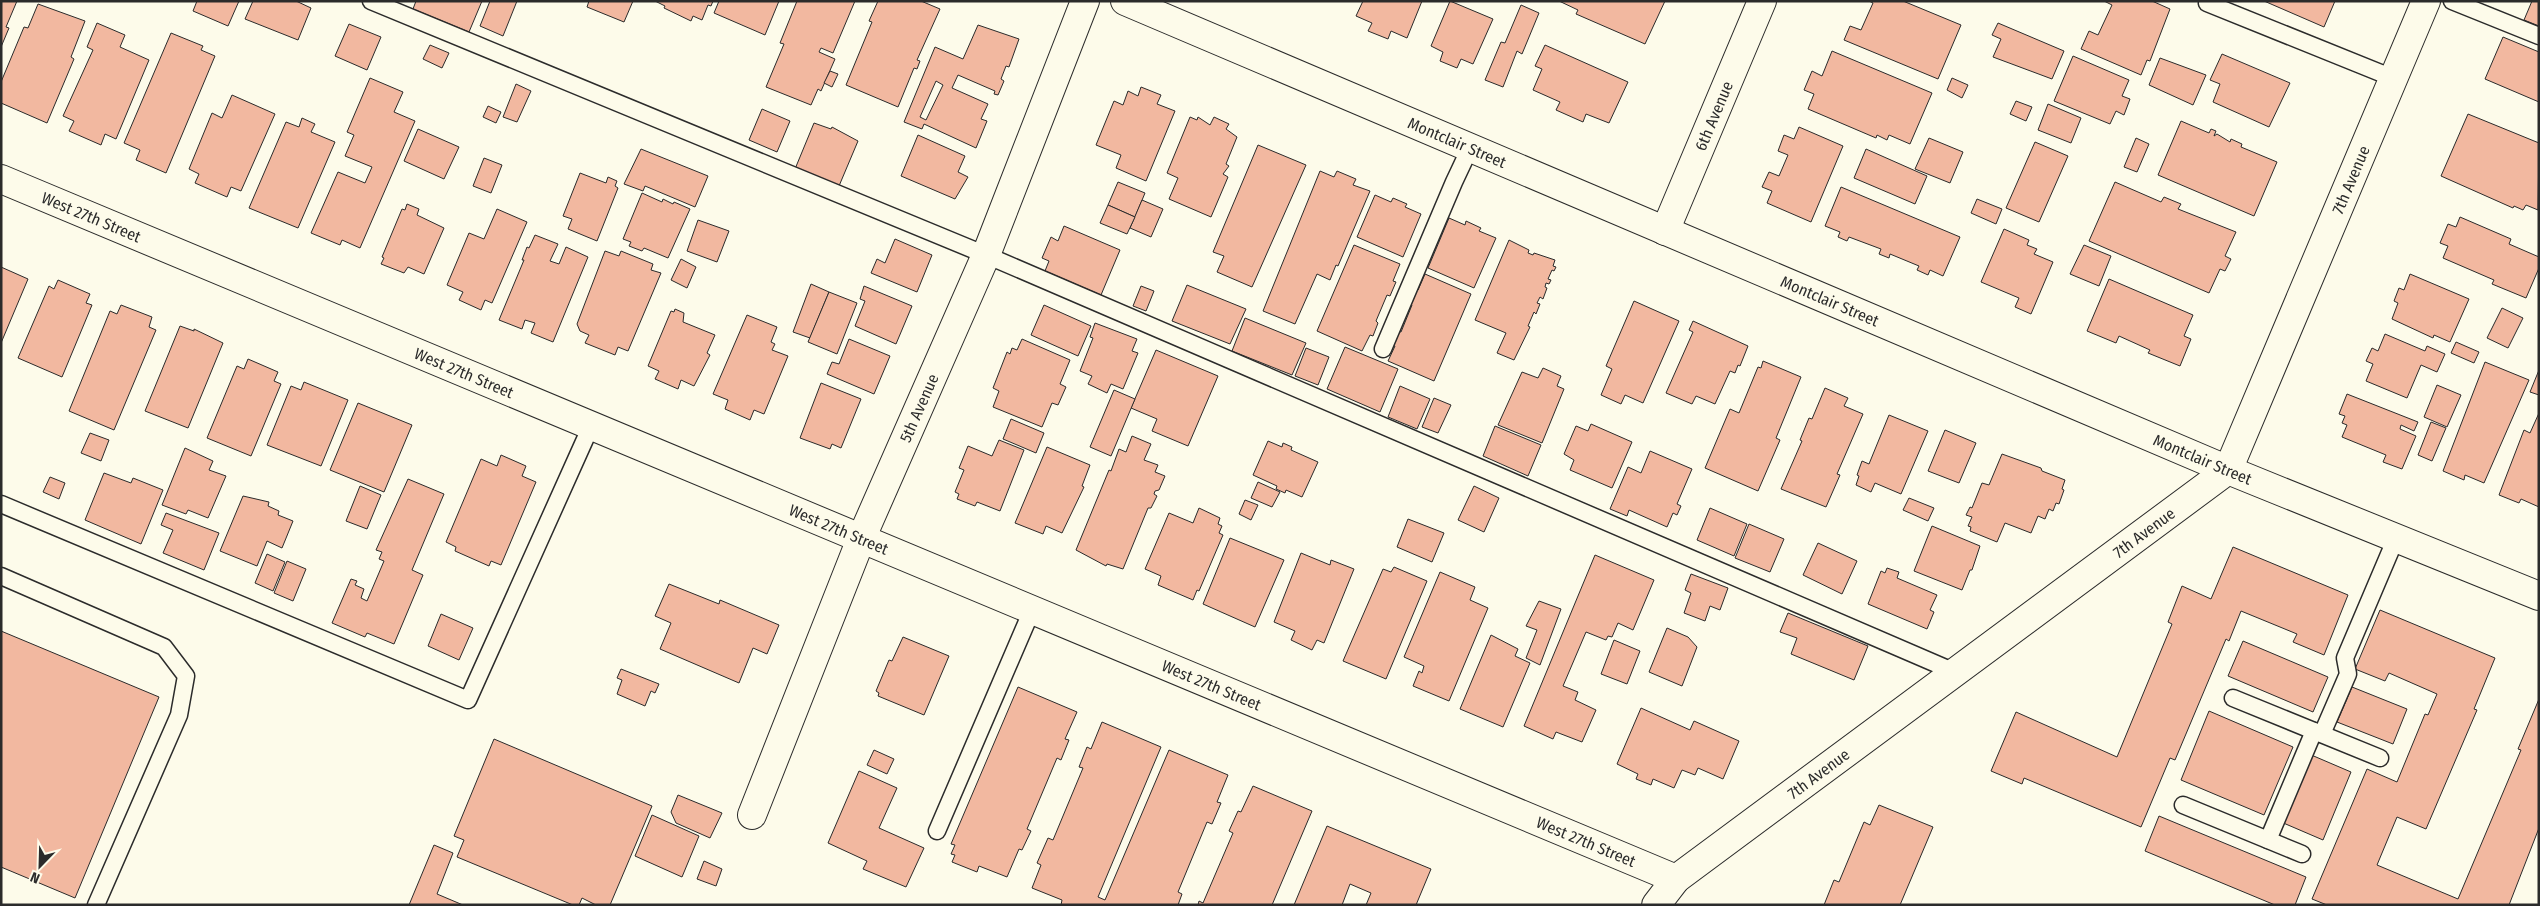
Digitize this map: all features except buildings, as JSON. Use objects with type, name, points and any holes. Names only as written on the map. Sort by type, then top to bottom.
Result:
[{"type":"street","name":"5th Avenue","points":[[752,815],[861,539],[986,255],[1085,1]]},
{"type":"street","name":"Montclair Street","points":[[1124,1],[2228,470],[2539,596]]},
{"type":"street","name":"6th Avenue","points":[[1665,231],[1762,1]]},
{"type":"street","name":"7th Avenue","points":[[1656,905],[1676,879],[2228,470],[2426,1]]},
{"type":"street","name":"West 27th Street","points":[[1,179],[1676,879]]},
{"type":"lane","points":[[371,1],[986,255],[1955,672]]},
{"type":"lane","points":[[2452,1],[2539,36]]},
{"type":"lane","points":[[2207,3],[2393,78]]},
{"type":"lane","points":[[1384,349],[1470,148]]},
{"type":"lane","points":[[1,504],[468,700],[591,426]]},
{"type":"lane","points":[[2268,840],[2348,674],[2345,658],[2396,538]]},
{"type":"lane","points":[[1,576],[164,647],[186,676],[179,715],[96,905]]},
{"type":"lane","points":[[937,830],[1032,610]]},
{"type":"lane","points":[[2232,698],[2380,758]]},
{"type":"lane","points":[[2183,805],[2302,854]]}]
